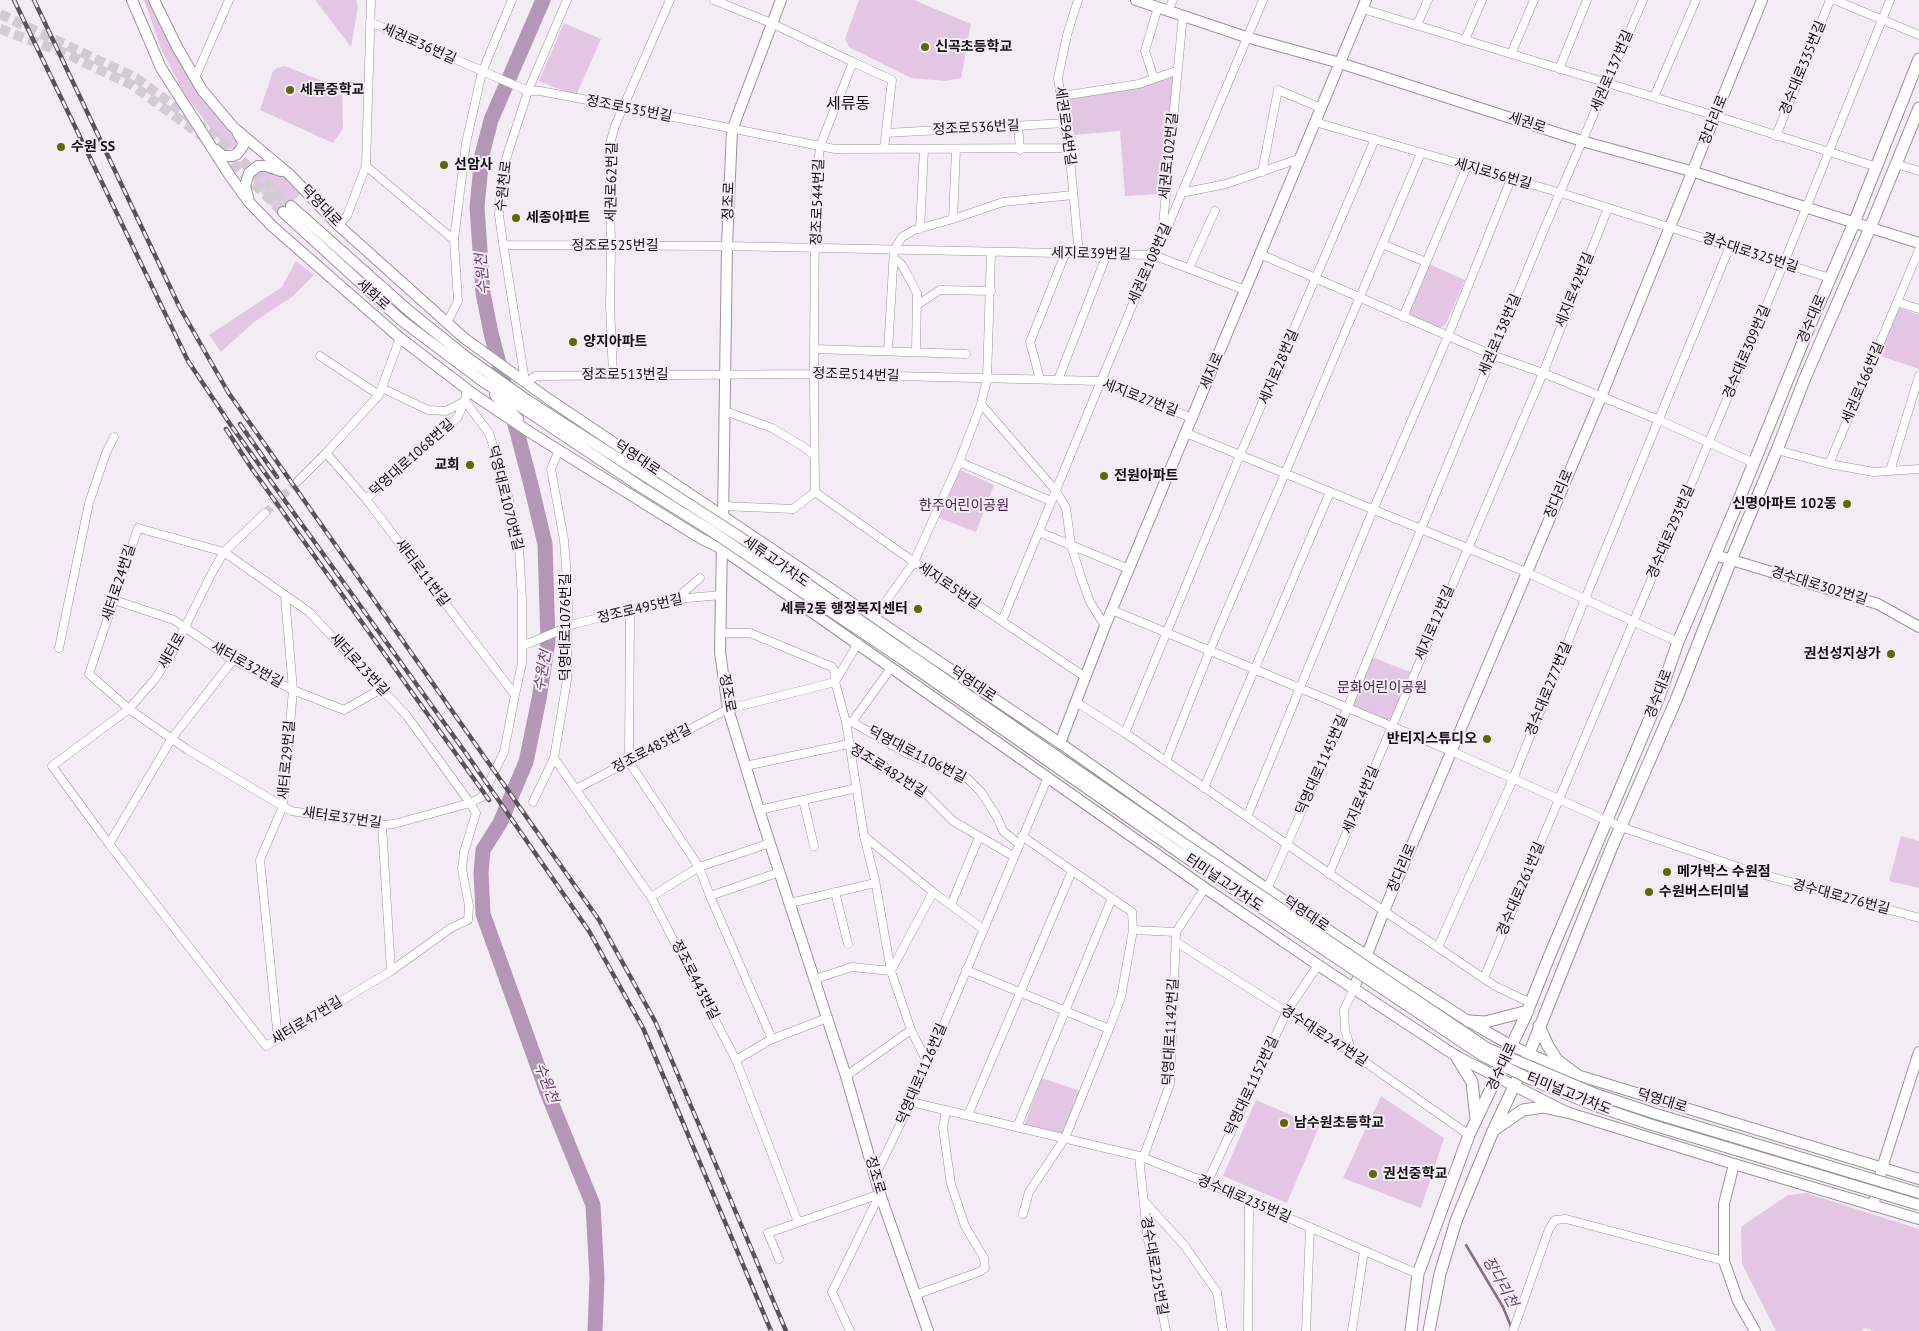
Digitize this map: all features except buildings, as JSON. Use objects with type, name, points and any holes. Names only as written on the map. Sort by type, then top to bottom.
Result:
[{"type":"main road","points":[[132,0],[161,68],[209,144],[250,202],[272,226],[400,338],[466,389],[535,435],[700,538],[722,549],[1205,888],[1318,965],[1456,1056],[1566,1112]]},
{"type":"main road","name":"덕영대로","points":[[154,0],[202,90],[233,127],[289,174],[338,225],[464,338],[525,387],[642,474]]},
{"type":"main road","name":"정조로","points":[[781,0],[732,130],[720,652],[728,708],[759,810],[846,1076],[880,1194],[928,1331]]},
{"type":"main road","name":"세권로","points":[[1136,0],[1246,37],[1340,63],[1582,141],[1694,172],[1919,243]]},
{"type":"main road","name":"장다리로","points":[[1354,988],[1384,911],[1694,172],[1762,0]]},
{"type":"main road","name":"세지로","points":[[1060,743],[1105,626],[1364,4]]},
{"type":"main road","name":"경수대로","points":[[1411,1331],[1418,1274],[1469,1135],[1498,1078],[1607,822],[1659,697],[1678,642],[1854,223],[1919,59]]},
{"type":"main road","name":"경수대로","points":[[1429,1331],[1440,1274],[1456,1221],[1493,1132],[1529,1054],[1621,827],[1676,700],[1805,378],[1870,228],[1919,108]]},
{"type":"main road","points":[[209,144],[223,156],[237,154],[243,146],[242,140],[233,127]]},
{"type":"main road","points":[[250,202],[245,186],[249,173],[258,166],[267,166],[289,174]]},
{"type":"main road","name":"세화로","points":[[292,206],[409,311],[465,356]]},
{"type":"main road","name":"세화로","points":[[282,212],[401,320],[472,367]]},
{"type":"main road","name":"덕영대로","points":[[465,356],[481,380],[638,485]]},
{"type":"main road","points":[[472,367],[525,387]]},
{"type":"main road","points":[[481,380],[535,435]]},
{"type":"main road","name":"덕영대로","points":[[525,387],[547,398],[723,510],[1267,889],[1468,1021],[1512,1046],[1577,1075],[1919,1178]]},
{"type":"main road","name":"세류고가차도","points":[[642,474],[743,539],[905,656]]},
{"type":"main road","name":"세류고가차도","points":[[638,485],[905,656]]},
{"type":"main road","name":"경수대로302번길","points":[[1715,555],[1878,604],[1919,627]]},
{"type":"main road","name":"덕영대로","points":[[905,656],[1183,849]]},
{"type":"main road","points":[[1095,768],[1123,807]]},
{"type":"main road","points":[[1075,796],[1123,807]]},
{"type":"main road","name":"터미널고가차도","points":[[1183,849],[1487,1048],[1596,1094],[1919,1193]]},
{"type":"main road","name":"터미널고가차도","points":[[1183,849],[1483,1056],[1532,1080],[1593,1106],[1919,1205]]},
{"type":"main road","points":[[1468,1021],[1485,1022],[1529,1007]]},
{"type":"main road","points":[[1539,1026],[1557,1060],[1577,1075]]},
{"type":"main road","points":[[1873,1206],[1882,1168],[1919,1052]]},
{"type":"main road","points":[[1456,1056],[1472,1082],[1476,1121]]},
{"type":"main road","points":[[1493,1132],[1523,1110],[1543,1107],[1566,1112],[1919,1219]]},
{"type":"main road","points":[[1734,1164],[1724,1204],[1724,1261],[1738,1301],[1755,1331]]},
{"type":"street","points":[[195,78],[230,0]]},
{"type":"street","name":"세권로36번길","points":[[371,0],[370,22],[527,90]]},
{"type":"street","points":[[447,323],[458,302],[454,240],[466,143],[485,73],[512,0]]},
{"type":"street","name":"수원천로","points":[[525,387],[500,215],[504,165],[527,90],[567,0]]},
{"type":"street","name":"세권로62번길","points":[[613,375],[610,340],[611,246],[609,158],[611,140],[615,126],[670,0]]},
{"type":"street","points":[[714,0],[771,23],[892,80],[884,149]]},
{"type":"street","name":"세권로94번길","points":[[1078,0],[1067,35],[1058,78],[1070,148],[1079,254]]},
{"type":"street","points":[[1154,79],[1145,51],[1164,9],[1173,0]]},
{"type":"street","name":"세권로108번길","points":[[1002,621],[1100,381],[1153,255],[1162,240],[1263,0]]},
{"type":"street","points":[[1417,26],[1428,0]]},
{"type":"street","points":[[1465,40],[1482,0]]},
{"type":"street","points":[[1511,54],[1534,0]]},
{"type":"street","points":[[1559,69],[1587,0]]},
{"type":"street","name":"세권로137번길","points":[[1582,141],[1643,0]]},
{"type":"street","points":[[1654,97],[1696,0]]},
{"type":"street","name":"경수대로335번길","points":[[1776,136],[1830,0]]},
{"type":"street","points":[[1836,0],[1882,18],[1919,36]]},
{"type":"street","points":[[1830,153],[1890,0]]},
{"type":"street","points":[[1364,4],[1417,26],[1716,116],[1876,167]]},
{"type":"street","name":"세권로102번길","points":[[1162,240],[1182,15]]},
{"type":"street","points":[[338,225],[347,216],[366,166],[370,22]]},
{"type":"street","name":"정조로544번길","points":[[814,374],[815,200],[820,146],[853,62]]},
{"type":"street","points":[[1062,96],[1139,84],[1176,71]]},
{"type":"street","name":"정조로535번길","points":[[527,90],[624,107],[732,130]]},
{"type":"street","points":[[1262,172],[1278,90],[1321,108]]},
{"type":"street","name":"세지로56번길","points":[[1316,122],[1561,193],[1670,228]]},
{"type":"street","name":"정조로536번길","points":[[886,133],[1066,123]]},
{"type":"street","points":[[1018,125],[1020,150]]},
{"type":"street","name":"정조로536번길","points":[[732,130],[835,149],[1020,150],[1070,148]]},
{"type":"street","points":[[1317,279],[1375,139]]},
{"type":"street","name":"세권로138번길","points":[[1420,530],[1582,141]]},
{"type":"street","name":"정조로536번길","points":[[920,228],[924,149]]},
{"type":"street","name":"정조로536번길","points":[[953,219],[956,150]]},
{"type":"street","points":[[1166,761],[1210,650],[1421,153]]},
{"type":"street","name":"경수대로309번길","points":[[1709,442],[1830,153]]},
{"type":"street","points":[[1182,193],[1226,184],[1301,158]]},
{"type":"street","points":[[1896,164],[1919,171]]},
{"type":"street","points":[[366,166],[454,240]]},
{"type":"street","points":[[1403,316],[1467,166]]},
{"type":"street","points":[[1247,817],[1373,510],[1448,336],[1511,179]]},
{"type":"street","points":[[888,351],[894,254],[902,237],[914,230],[1003,202],[1073,195]]},
{"type":"street","name":"세지로42번길","points":[[1543,373],[1608,208]]},
{"type":"street","points":[[1189,268],[1215,211]]},
{"type":"street","name":"경수대로325번길","points":[[1670,228],[1830,278]]},
{"type":"street","points":[[1382,244],[1426,262]]},
{"type":"street","name":"정조로525번길","points":[[503,245],[816,248],[894,254]]},
{"type":"street","points":[[1585,599],[1730,246]]},
{"type":"street","name":"세권로166번길","points":[[1828,464],[1919,250]]},
{"type":"street","points":[[875,617],[914,562],[959,462],[981,404],[986,379],[991,292],[991,252]]},
{"type":"street","name":"세지로39번길","points":[[894,254],[991,252],[1153,255],[1245,290]]},
{"type":"street","points":[[894,254],[917,293],[916,352]]},
{"type":"street","points":[[1040,379],[1030,342],[1065,254]]},
{"type":"street","points":[[1058,380],[1107,254]]},
{"type":"street","points":[[1260,254],[1492,355],[1543,373],[1659,420],[1754,463]]},
{"type":"street","name":"세지로28번길","points":[[1240,455],[1317,279]]},
{"type":"street","points":[[917,304],[940,290],[991,292]]},
{"type":"street","points":[[1896,302],[1919,309]]},
{"type":"street","points":[[297,482],[326,453],[380,392],[400,338]]},
{"type":"street","points":[[814,349],[966,354]]},
{"type":"street","points":[[320,356],[380,392],[408,400],[423,409],[446,410],[465,401]]},
{"type":"street","points":[[1467,548],[1543,373]]},
{"type":"street","points":[[723,510],[793,510],[815,492],[814,374]]},
{"type":"street","name":"정조로514번길","points":[[725,375],[814,374],[986,379]]},
{"type":"street","name":"정조로513번길","points":[[525,387],[535,376],[725,375]]},
{"type":"street","points":[[1890,471],[1919,376]]},
{"type":"street","name":"세지로27번길","points":[[986,379],[1100,381],[1192,418]]},
{"type":"street","name":"덕영대로1068번길","points":[[366,500],[458,418],[465,401],[466,389]]},
{"type":"street","name":"덕영대로1070번길","points":[[465,401],[489,434],[505,483],[519,546],[526,644],[504,752],[482,797],[470,803]]},
{"type":"street","points":[[981,404],[1056,491],[1066,508],[1071,545],[1090,602],[1105,626]]},
{"type":"street","points":[[725,411],[772,428],[814,455]]},
{"type":"street","points":[[1186,433],[1526,572],[1678,642]]},
{"type":"street","points":[[60,648],[89,503],[106,453],[114,437]]},
{"type":"street","name":"경수대로293번길","points":[[1634,623],[1709,442]]},
{"type":"street","name":"덕영대로1076번길","points":[[533,802],[554,758],[567,680],[565,629],[568,605],[564,540],[551,469],[558,450]]},
{"type":"street","points":[[1777,450],[1828,464],[1874,472],[1919,469]]},
{"type":"street","name":"새터로11번길","points":[[326,453],[366,500],[515,695]]},
{"type":"street","points":[[1125,733],[1240,455]]},
{"type":"street","points":[[959,462],[1051,501]]},
{"type":"street","name":"세지로5번길","points":[[815,492],[914,562],[1085,677]]},
{"type":"street","points":[[1204,788],[1330,492]]},
{"type":"street","name":"새터로","points":[[52,766],[129,710],[155,679],[172,653],[212,571],[224,552],[265,513]]},
{"type":"street","name":"새터로24번길","points":[[129,710],[89,674],[138,528],[224,552]]},
{"type":"street","name":"덕영대로1145번길","points":[[1267,889],[1348,707],[1420,530]]},
{"type":"street","points":[[1039,532],[1129,569]]},
{"type":"street","name":"세지로12번길","points":[[1392,726],[1467,548]]},
{"type":"street","name":"새터로23번길","points":[[224,552],[309,612],[407,716],[470,803]]},
{"type":"street","points":[[676,599],[700,578]]},
{"type":"street","name":"새터로29번길","points":[[278,1039],[260,860],[283,806],[293,690],[285,596]]},
{"type":"street","name":"정조로495번길","points":[[526,644],[574,624],[630,610],[676,599],[721,596]]},
{"type":"street","name":"경수대로277번길","points":[[1513,779],[1585,599]]},
{"type":"street","name":"새터로32번길","points":[[114,600],[174,620],[232,660],[293,690],[344,710],[381,689]]},
{"type":"street","points":[[630,610],[629,762],[699,867],[771,1040]]},
{"type":"street","points":[[1112,610],[1348,707],[1621,827]]},
{"type":"street","points":[[1559,800],[1634,623]]},
{"type":"street","name":"덕영대로1106번길","points":[[720,634],[750,633],[832,667],[834,670],[835,682],[849,722],[849,744],[864,836],[875,883],[890,971],[911,1030],[928,1062]]},
{"type":"street","points":[[835,682],[858,643]]},
{"type":"street","points":[[109,844],[172,738],[232,660]]},
{"type":"street","points":[[849,722],[891,668]]},
{"type":"street","name":"정조로485번길","points":[[576,789],[728,708],[835,682]]},
{"type":"street","points":[[1076,702],[1125,733],[1329,874],[1529,1007]]},
{"type":"street","name":"새터로37번길","points":[[129,710],[188,750],[291,811],[382,825],[394,824],[470,803]]},
{"type":"street","name":"덕영대로1106번길","points":[[849,722],[906,753],[966,778],[982,792],[997,817],[1002,831],[1020,840]]},
{"type":"street","name":"세지로4번길","points":[[1329,874],[1392,726]]},
{"type":"street","name":"정조로482번길","points":[[746,766],[849,744],[925,793],[953,821],[1014,856]]},
{"type":"street","name":"정조로443번길","points":[[554,758],[651,897],[736,1060],[798,1222]]},
{"type":"street","name":"새터로47번길","points":[[52,766],[109,844],[266,1046],[391,971],[451,928],[468,920],[468,906],[462,869],[464,852],[476,813],[470,803]]},
{"type":"street","name":"덕영대로1126번길","points":[[875,1176],[911,1102],[1048,777]]},
{"type":"street","points":[[1438,947],[1513,779]]},
{"type":"street","points":[[759,810],[857,788]]},
{"type":"street","points":[[803,800],[814,846]]},
{"type":"street","name":"경수대로261번길","points":[[1484,978],[1559,800]]},
{"type":"street","points":[[382,825],[391,971]]},
{"type":"street","name":"경수대로276번길","points":[[1621,827],[1747,870],[1919,918]]},
{"type":"street","points":[[864,836],[933,892],[983,929]]},
{"type":"street","points":[[951,905],[979,836]]},
{"type":"street","points":[[1020,840],[1072,871],[1132,912],[1133,930],[1121,997],[1109,1029],[1065,1138],[1029,1192],[1023,1214]]},
{"type":"street","points":[[651,897],[699,867],[770,843]]},
{"type":"street","points":[[968,1115],[1072,871]]},
{"type":"street","points":[[710,896],[780,872]]},
{"type":"street","points":[[790,903],[875,883]]},
{"type":"street","points":[[1133,930],[1176,932],[1205,888]]},
{"type":"street","points":[[835,892],[848,944]]},
{"type":"street","points":[[814,979],[852,967],[890,971],[933,892]]},
{"type":"street","points":[[1017,1127],[1112,898]]},
{"type":"street","name":"덕영대로1142번길","points":[[1141,1157],[1170,1084],[1176,932]]},
{"type":"street","name":"경수대로247번길","points":[[1176,942],[1287,1010],[1469,1135]]},
{"type":"street","name":"덕영대로1152번길","points":[[1207,1183],[1287,1010],[1318,965]]},
{"type":"street","points":[[966,970],[1065,1009],[1109,1029]]},
{"type":"street","points":[[1352,1053],[1345,1030],[1344,1010],[1354,988]]},
{"type":"street","points":[[736,1060],[771,1040],[827,1018]]},
{"type":"street","points":[[846,1076],[911,1030]]},
{"type":"street","name":"경수대로235번길","points":[[911,1102],[1141,1157],[1207,1183],[1418,1274]]},
{"type":"street","points":[[915,1295],[979,1272],[985,1268],[984,1258],[965,1226],[951,1184],[943,1128],[946,1110]]},
{"type":"street","name":"경수대로225번길","points":[[1141,1157],[1147,1234],[1166,1331]]},
{"type":"street","points":[[779,1259],[768,1233],[880,1194]]},
{"type":"street","points":[[850,1331],[832,1292],[880,1194]]},
{"type":"street","name":"경수대로225번길","points":[[1144,1201],[1184,1245],[1217,1292],[1223,1331]]},
{"type":"street","points":[[1248,1331],[1249,1201]]},
{"type":"street","points":[[1513,1331],[1549,1229],[1554,1220],[1566,1219],[1724,1261]]},
{"type":"street","points":[[1306,1331],[1310,1227]]},
{"type":"street","points":[[1352,1331],[1364,1250]]},
{"type":"green space","points":[[144,0],[151,0],[156,12],[238,136],[235,147],[227,150],[184,93],[162,51]]},
{"type":"green space","points":[[315,0],[356,0],[358,7],[351,47]]},
{"type":"green space","points":[[859,0],[914,0],[971,24],[961,78],[945,81],[911,78],[849,47],[845,39]]},
{"type":"green space","points":[[564,23],[601,39],[576,96],[539,81]]},
{"type":"green space","points":[[285,66],[342,89],[343,128],[333,143],[260,110],[273,71]]},
{"type":"green space","points":[[1174,75],[1159,194],[1125,196],[1120,131],[1074,135],[1067,97]]},
{"type":"green space","points":[[259,169],[279,172],[300,194],[279,217],[254,182],[254,176]]},
{"type":"green space","points":[[296,261],[314,275],[292,297],[254,322],[221,352],[209,335],[282,287]]},
{"type":"green space","points":[[1429,264],[1465,280],[1446,324],[1440,328],[1411,315],[1409,310]]},
{"type":"green space","points":[[1897,307],[1919,315],[1919,369],[1878,355]]},
{"type":"green space","name":"한주어린이공원","points":[[958,469],[994,485],[976,532],[937,517]]},
{"type":"green space","name":"문화어린이공원","points":[[1372,657],[1410,672],[1391,718],[1386,720],[1356,709],[1353,703]]},
{"type":"green space","points":[[1901,836],[1919,841],[1919,888],[1889,881]]},
{"type":"green space","points":[[1042,1078],[1080,1091],[1062,1134],[1024,1126]]},
{"type":"green space","points":[[1381,1096],[1444,1138],[1421,1208],[1343,1178]]},
{"type":"green space","points":[[1256,1100],[1319,1127],[1287,1203],[1223,1176]]},
{"type":"green space","points":[[1806,1193],[1919,1229],[1919,1331],[1873,1331],[1865,1328],[1861,1331],[1776,1331],[1742,1264],[1741,1227],[1788,1195]]},
{"type":"waterway","name":"수원천","points":[[543,0],[491,120],[482,155],[477,207],[483,293],[491,333],[545,544],[548,642],[526,762],[500,823],[483,850],[481,873],[483,914],[547,1092],[593,1205],[597,1278],[595,1331]]},
{"type":"waterway","name":"장다리천","points":[[1466,1245],[1503,1307],[1512,1329]]},
{"type":"tunnel","points":[[0,14],[136,78],[216,137],[291,206]]},
{"type":"tunnel","points":[[0,29],[65,53],[132,85],[205,138]]},
{"type":"tunnel","points":[[222,152],[283,212]]},
{"type":"tunnel","points":[[265,513],[297,482]]},
{"type":"railway","points":[[14,0],[188,361],[230,424],[470,759],[589,931],[643,1028],[771,1331]]},
{"type":"railway","points":[[34,0],[180,308],[228,392],[599,920],[656,1023],[786,1331]]},
{"type":"railway","points":[[240,424],[277,477]]},
{"type":"railway","points":[[226,429],[250,466],[489,800]]},
{"type":"place","name":"신곡초등학교","points":[[925,47]]},
{"type":"place","name":"세류중학교","points":[[290,90]]},
{"type":"place","name":"수원 SS","points":[[61,147]]},
{"type":"place","name":"선암사","points":[[444,165]]},
{"type":"place","name":"세종아파트","points":[[516,218]]},
{"type":"place","name":"양지아파트","points":[[573,342]]},
{"type":"place","name":"교회","points":[[470,465]]},
{"type":"place","name":"전원아파트","points":[[1104,476]]},
{"type":"place","name":"신명아파트 102동","points":[[1847,504]]},
{"type":"place","name":"세류2동 행정복지센터","points":[[918,609]]},
{"type":"place","name":"권선성지상가","points":[[1891,654]]},
{"type":"place","name":"반티지스튜디오","points":[[1487,739]]},
{"type":"place","name":"메가박스 수원점","points":[[1667,872]]},
{"type":"place","name":"수원버스터미널","points":[[1649,892]]},
{"type":"place","name":"남수원초등학교","points":[[1284,1123]]},
{"type":"place","name":"권선중학교","points":[[1373,1174]]},
{"type":"district","name":"세류동","points":[[848,104]]}]
